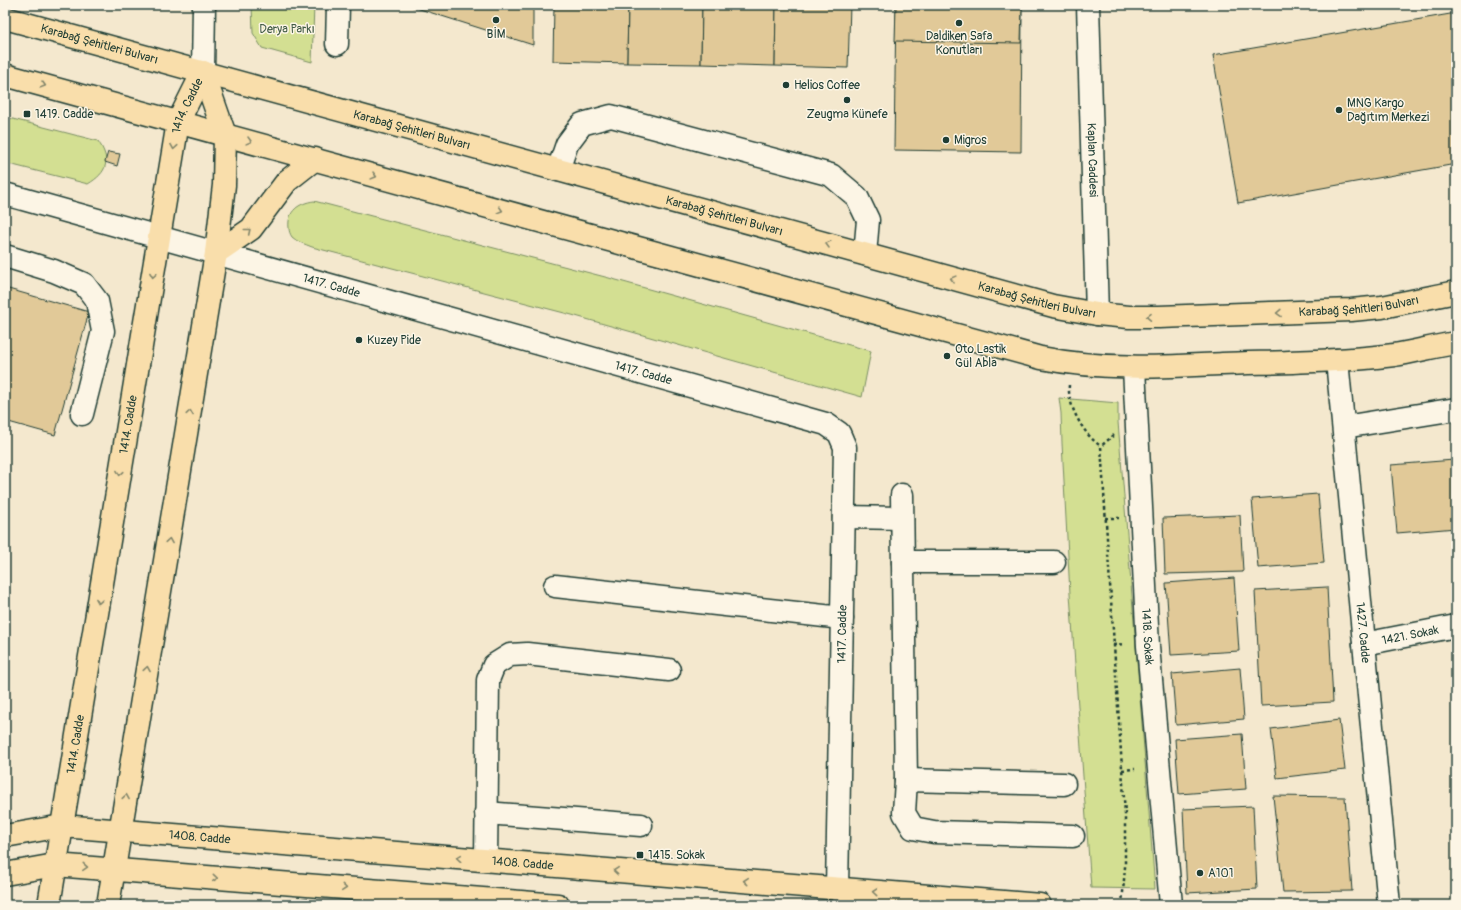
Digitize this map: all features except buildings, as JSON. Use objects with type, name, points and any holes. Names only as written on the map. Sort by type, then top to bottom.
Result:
[{"type":"main road","name":"Karabağ Şehitleri Bulvarı","points":[[5,18],[1053,306],[1097,314],[1159,317],[1382,308],[1456,292]]},
{"type":"main road","name":"1414. Cadde","points":[[49,905],[178,122],[203,72]]},
{"type":"main road","name":"1414. Cadde","points":[[108,905],[216,253],[224,185],[225,135],[203,72]]},
{"type":"main road","points":[[5,75],[1041,358],[1096,366],[1134,368],[1337,360],[1395,354],[1456,343]]},
{"type":"main road","points":[[216,253],[251,229],[287,181],[315,159]]},
{"type":"main road","name":"1408. Cadde","points":[[5,836],[62,826],[1040,905]]},
{"type":"main road","points":[[5,874],[55,865],[527,904],[558,905]]},
{"type":"street","points":[[203,72],[204,5]]},
{"type":"street","points":[[337,44],[338,5]]},
{"type":"street","name":"Kaplan Caddesi","points":[[1088,5],[1097,314]]},
{"type":"street","points":[[558,170],[567,144],[582,124],[611,116],[824,173],[831,175],[857,197],[868,220],[866,254]]},
{"type":"street","name":"1417. Cadde","points":[[5,194],[826,424],[839,433],[845,447],[837,889]]},
{"type":"street","points":[[5,256],[54,271],[84,284],[97,301],[103,331],[82,414]]},
{"type":"street","name":"1427. Cadde","points":[[1337,360],[1389,905]]},
{"type":"street","name":"1418. Sokak","points":[[1134,368],[1148,646],[1171,905]]},
{"type":"street","points":[[1344,427],[1456,409]]},
{"type":"street","points":[[902,495],[906,780],[904,813],[913,828],[934,832],[1073,836]]},
{"type":"street","points":[[844,517],[902,518]]},
{"type":"street","points":[[903,562],[1054,562]]},
{"type":"street","points":[[555,586],[842,618]]},
{"type":"street","name":"1421. Sokak","points":[[1364,644],[1456,626]]},
{"type":"street","points":[[486,860],[488,680],[494,665],[510,655],[527,654],[669,670]]},
{"type":"street","points":[[906,780],[1064,784]]},
{"type":"street","points":[[486,813],[641,825]]},
{"type":"path","points":[[1070,363],[1068,391],[1072,403],[1080,424],[1094,442],[1101,446]]},
{"type":"path","points":[[1101,446],[1137,415]]},
{"type":"path","points":[[1101,446],[1125,814],[1125,867],[1122,905]]},
{"type":"green space","name":"Derya Parkı","points":[[252,5],[314,5],[312,62],[262,48],[253,33]]},
{"type":"green space","points":[[5,117],[98,141],[105,154],[106,160],[103,170],[100,175],[88,184],[5,163]]},
{"type":"green space","points":[[314,201],[609,278],[871,351],[862,397],[572,315],[312,247],[299,242],[292,237],[289,230],[289,222],[295,209],[303,204]]},
{"type":"green space","points":[[1059,398],[1118,403],[1118,422],[1155,889],[1091,888],[1070,594]]},
{"type":"place","name":"BİM","points":[[496,20]]},
{"type":"place","name":"Daldiken Safa Konutları","points":[[959,23]]},
{"type":"place","name":"Helios Coffee","points":[[786,85]]},
{"type":"place","name":"Zeugma Künefe","points":[[847,100]]},
{"type":"place","name":"MNG Kargo Dağıtım Merkezi","points":[[1339,110]]},
{"type":"place","name":"1419. Cadde","points":[[27,114]]},
{"type":"place","name":"Migros","points":[[946,140]]},
{"type":"place","name":"Kuzey Pide","points":[[359,340]]},
{"type":"place","name":"Oto Lastik Gül Abla","points":[[947,356]]},
{"type":"place","name":"1415. Sokak","points":[[640,855]]},
{"type":"place","name":"A101","points":[[1200,873]]}]
